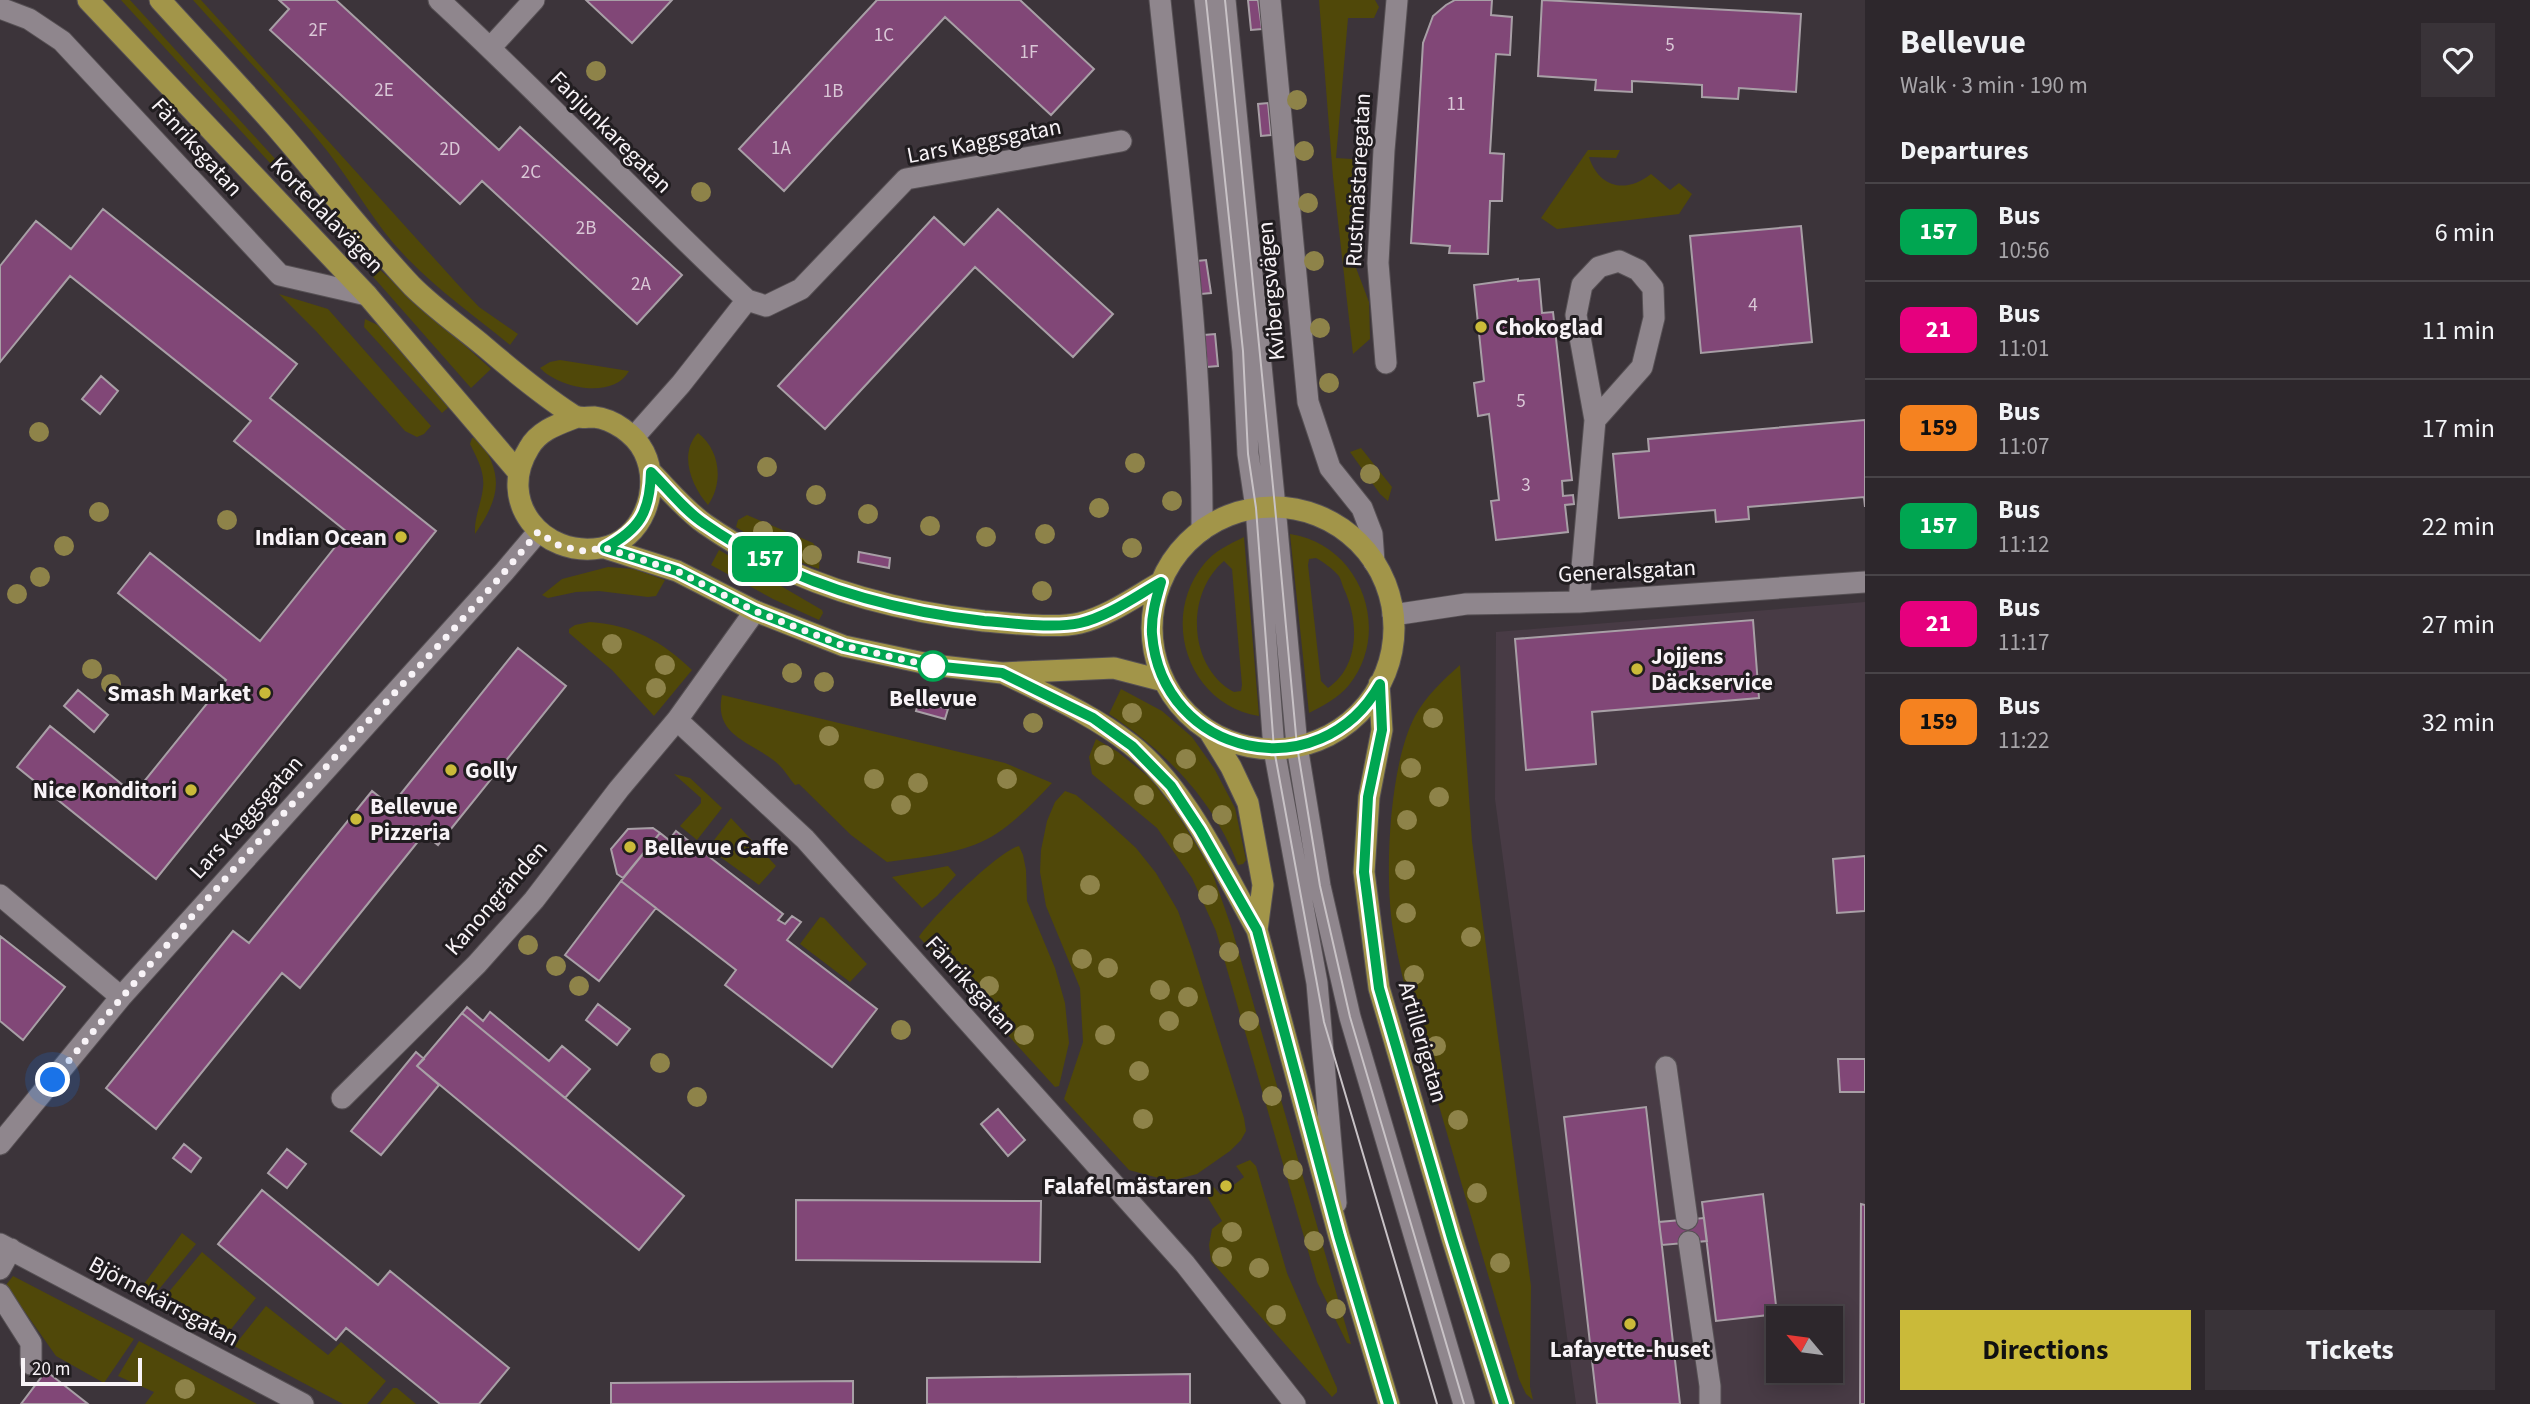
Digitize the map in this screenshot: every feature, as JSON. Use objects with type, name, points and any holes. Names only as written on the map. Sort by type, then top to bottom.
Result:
[{"type":"main road","name":"Kortedalavägen","points":[[88,0],[367,295],[519,473]]},
{"type":"main road","name":"Kortedalavägen","points":[[160,0],[280,131],[414,287],[520,376],[577,417],[596,417],[614,423],[634,438]]},
{"type":"main road","points":[[577,417],[550,427],[529,447],[519,473],[519,494],[526,515],[538,532],[558,545],[581,551],[605,548],[626,537],[642,519],[651,496],[651,472],[644,452],[634,438]]},
{"type":"main road","points":[[651,472],[703,523],[788,572],[857,597],[937,616],[1023,625],[1080,623],[1114,609],[1161,582]]},
{"type":"main road","name":"Artillerigatan","points":[[1209,731],[1244,745],[1274,748],[1297,746],[1322,738],[1345,725],[1365,706],[1380,684],[1392,651],[1393,615],[1386,588],[1374,562],[1358,543],[1339,527],[1308,512],[1266,508],[1227,516],[1202,530],[1182,548],[1161,582],[1154,607],[1152,632],[1155,657],[1164,681],[1183,709],[1209,731],[1231,767],[1248,803],[1263,885],[1257,930],[1339,1236],[1389,1404]]},
{"type":"main road","points":[[605,548],[677,571],[755,611],[844,646],[933,666],[1002,673],[1114,668],[1164,681]]},
{"type":"main road","points":[[1002,673],[1093,718],[1132,746],[1179,797],[1257,930]]},
{"type":"main road","name":"Artillerigatan","points":[[1380,684],[1382,730],[1368,797],[1364,872],[1379,988],[1504,1404]]},
{"type":"street","name":"Fanjunkaregatan","points":[[439,0],[747,300]]},
{"type":"street","points":[[490,47],[534,0]]},
{"type":"street","points":[[1160,0],[1194,326],[1202,459],[1202,530]]},
{"type":"street","points":[[1205,0],[1243,351],[1248,454],[1266,508],[1297,746],[1320,886],[1350,1017],[1464,1404]]},
{"type":"street","points":[[1225,0],[1266,508],[1274,748],[1317,983],[1339,1236]]},
{"type":"street","name":"Kvibergsvägen","points":[[1270,0],[1308,402],[1331,468],[1362,508],[1372,534],[1374,562]]},
{"type":"street","name":"Rustmästaregatan","points":[[1386,363],[1378,263],[1384,150],[1397,0]]},
{"type":"street","name":"Fänriksgatan","points":[[0,8],[29,19],[62,41],[280,275],[367,295]]},
{"type":"street","name":"Lars Kaggsgatan","points":[[747,300],[766,306],[801,289],[906,179],[1121,141]]},
{"type":"street","points":[[1579,602],[1595,420],[1576,315],[1582,285],[1599,267],[1619,261],[1638,270],[1653,288],[1654,318],[1642,367],[1595,420]]},
{"type":"street","points":[[634,438],[681,384],[747,300]]},
{"type":"street","name":"Lars Kaggsgatan","points":[[0,1144],[121,996],[538,532]]},
{"type":"street","name":"Generalsgatan","points":[[1393,615],[1466,604],[1579,602],[1865,582]]},
{"type":"street","points":[[677,720],[755,611]]},
{"type":"street","name":"Fänriksgatan","points":[[677,720],[805,839],[1185,1264],[1295,1404]]},
{"type":"street","name":"Kanongränden","points":[[342,1098],[477,964],[534,900],[619,789],[677,720]]},
{"type":"street","points":[[0,895],[121,996]]},
{"type":"street","points":[[1666,1067],[1686,1219]]},
{"type":"street","points":[[1689,1242],[1710,1386],[1710,1404]]},
{"type":"street","points":[[0,1269],[5,1246]]},
{"type":"street","name":"Björnekärrsgatan","points":[[5,1246],[303,1404]]},
{"type":"street","points":[[0,1294],[31,1343],[31,1364]]},
{"type":"shaded area","points":[[121,0],[130,0],[361,253],[491,369],[471,388],[346,246]]},
{"type":"shaded area","points":[[193,0],[201,0],[479,307],[518,334],[510,345],[458,304],[408,259],[376,221],[312,132]]},
{"type":"shaded area","points":[[1319,0],[1375,0],[1379,7],[1374,18],[1348,18],[1336,158],[1367,160],[1353,185],[1353,260],[1369,302],[1370,339],[1353,354],[1333,177]]},
{"type":"shaded area","points":[[1588,150],[1620,150],[1616,158],[1589,157],[1599,176],[1614,185],[1632,184],[1651,174],[1670,190],[1679,183],[1692,194],[1679,214],[1557,229],[1541,218]]},
{"type":"shaded area","points":[[279,294],[328,309],[431,426],[424,434],[417,437],[405,431],[316,331]]},
{"type":"shaded area","points":[[365,319],[386,329],[451,405],[442,413],[364,327]]},
{"type":"shaded area","points":[[560,360],[629,371],[611,386],[586,388],[560,381],[540,368]]},
{"type":"shaded area","points":[[698,433],[711,448],[717,467],[716,486],[708,505],[689,470],[689,451]]},
{"type":"shaded area","points":[[477,436],[492,462],[496,485],[490,508],[475,534],[483,482],[480,465],[470,444],[472,438]]},
{"type":"shaded area","points":[[1361,448],[1392,487],[1388,501],[1350,452]]},
{"type":"shaded area","points":[[747,515],[813,543],[820,553],[819,569],[778,554],[736,527],[738,520]]},
{"type":"shaded area","points":[[1290,534],[1314,541],[1335,554],[1351,572],[1362,593],[1368,616],[1368,640],[1362,663],[1349,685],[1335,698],[1309,713]],"holes":[[[1316,558],[1340,578],[1349,602],[1354,629],[1354,642],[1346,668],[1328,688],[1321,681],[1308,565],[1309,559]]]},
{"type":"shaded area","points":[[1244,537],[1259,716],[1235,709],[1215,695],[1199,678],[1188,656],[1183,633],[1184,609],[1191,586],[1204,564],[1222,548]],"holes":[[[1224,561],[1232,569],[1242,685],[1241,691],[1234,692],[1219,681],[1208,666],[1200,648],[1197,630],[1198,610],[1211,575]]]},
{"type":"shaded area","points":[[719,550],[822,610],[819,620],[773,599],[711,565]]},
{"type":"shaded area","points":[[608,567],[634,569],[665,580],[656,596],[648,597],[599,591],[576,592],[548,598],[542,595],[562,579]]},
{"type":"shaded area","points":[[1865,602],[1865,1404],[1576,1404],[1495,799],[1496,632]]},
{"type":"shaded area","points":[[590,622],[619,627],[646,636],[692,670],[654,716],[612,670],[569,633],[569,629],[575,625]]},
{"type":"shaded area","points":[[1460,665],[1472,841],[1531,1286],[1530,1387],[1533,1400],[1526,1394],[1519,1379],[1417,1031],[1403,980],[1390,907],[1391,821],[1399,763],[1406,737],[1424,702]]},
{"type":"shaded area","points":[[1121,689],[1162,711],[1192,737],[1214,768],[1235,808],[1246,860],[1243,864],[1238,865],[1216,819],[1185,779],[1149,744],[1109,714]]},
{"type":"shaded area","points":[[722,695],[1005,763],[1052,783],[1016,818],[985,840],[931,856],[887,862],[851,835],[799,784],[795,785],[777,763],[729,729],[723,720]]},
{"type":"shaded area","points":[[1096,739],[1118,752],[1150,778],[1177,813],[1211,869],[1232,929],[1351,1344],[1347,1343],[1317,1282],[1216,931],[1192,878],[1157,828],[1092,774],[1089,757]]},
{"type":"shaded area","points":[[674,774],[690,778],[722,808],[697,840],[680,826],[701,803],[701,798]]},
{"type":"shaded area","points":[[1065,791],[1076,795],[1100,815],[1136,848],[1156,873],[1178,911],[1192,950],[1246,1131],[1230,1151],[1197,1174],[1166,1180],[1129,1170],[1064,1099],[1083,1042],[1080,988],[1046,906],[1040,872],[1047,821],[1055,802]]},
{"type":"shaded area","points":[[731,818],[776,866],[759,885],[708,848]]},
{"type":"shaded area","points":[[1019,846],[1026,870],[1027,901],[1055,968],[1065,1003],[1069,1043],[1059,1086],[1055,1087],[919,937],[966,886],[996,860]]},
{"type":"shaded area","points":[[948,866],[956,875],[922,908],[892,877]]},
{"type":"shaded area","points":[[820,917],[824,918],[867,964],[850,982],[800,944]]},
{"type":"shaded area","points":[[1250,1160],[1256,1166],[1287,1273],[1337,1388],[1332,1397],[1211,1261],[1209,1245],[1212,1229],[1222,1221],[1208,1198],[1207,1191],[1212,1185],[1221,1195],[1244,1177],[1236,1166]]},
{"type":"shaded area","points":[[182,1233],[196,1244],[151,1299],[138,1292]]},
{"type":"shaded area","points":[[202,1252],[256,1298],[224,1338],[158,1305]]},
{"type":"shaded area","points":[[13,1276],[134,1339],[104,1383],[56,1356],[6,1285]]},
{"type":"shaded area","points":[[266,1306],[328,1355],[341,1342],[386,1381],[367,1404],[343,1404],[234,1346]]},
{"type":"shaded area","points":[[139,1341],[257,1404],[145,1404],[154,1392],[118,1376]]},
{"type":"shaded area","points":[[393,1388],[397,1388],[416,1404],[380,1404]]},
{"type":"building","points":[[279,0],[336,0],[499,150],[520,127],[682,275],[637,324],[482,181],[460,204],[270,30],[289,9]]},
{"type":"building","points":[[586,0],[672,0],[632,43]]},
{"type":"building","points":[[877,0],[1020,0],[1094,69],[1051,115],[945,17],[784,191],[739,149]]},
{"type":"building","points":[[1248,0],[1258,0],[1262,29],[1251,30]]},
{"type":"building","points":[[1455,0],[1492,0],[1491,15],[1512,17],[1510,55],[1496,54],[1490,153],[1504,154],[1502,201],[1490,201],[1488,254],[1449,253],[1450,246],[1411,243],[1423,43],[1433,16]]},
{"type":"building","points":[[1542,0],[1801,14],[1796,92],[1739,88],[1738,99],[1702,97],[1702,85],[1632,81],[1632,92],[1595,90],[1596,80],[1538,76]]},
{"type":"building","points":[[1268,103],[1271,135],[1261,136],[1258,104]]},
{"type":"building","points":[[103,209],[297,364],[270,398],[436,531],[156,879],[17,767],[50,726],[134,794],[226,680],[118,593],[150,553],[260,641],[347,532],[234,441],[251,421],[70,276],[0,362],[0,266],[36,221],[71,249]]},
{"type":"building","points":[[998,209],[1113,314],[1073,357],[975,267],[825,429],[778,386],[934,217],[964,245]]},
{"type":"building","points":[[1801,226],[1812,342],[1701,353],[1690,236]]},
{"type":"building","points":[[1206,260],[1211,293],[1201,294],[1197,261]]},
{"type":"building","points":[[1539,279],[1542,313],[1553,312],[1572,480],[1562,481],[1563,496],[1573,495],[1574,504],[1565,505],[1568,532],[1496,540],[1491,501],[1499,500],[1489,414],[1478,416],[1474,383],[1484,381],[1474,285]]},
{"type":"building","points":[[1215,334],[1218,366],[1207,367],[1204,335]]},
{"type":"building","points":[[101,376],[118,391],[100,414],[82,399]]},
{"type":"building","points":[[1865,420],[1865,507],[1864,497],[1748,507],[1749,519],[1716,522],[1715,510],[1619,518],[1613,454],[1649,451],[1648,439]]},
{"type":"building","points":[[859,552],[890,558],[889,568],[858,562]]},
{"type":"building","name":"Jojjens Däckservice","points":[[1753,620],[1759,698],[1592,712],[1596,764],[1526,770],[1515,639]]},
{"type":"building","points":[[518,648],[566,686],[438,845],[424,834],[300,988],[282,973],[156,1129],[106,1088],[233,931],[249,943],[372,791],[391,806]]},
{"type":"building","points":[[78,690],[108,715],[94,732],[64,706]]},
{"type":"building","points":[[919,701],[948,709],[945,719],[916,711]]},
{"type":"building","points":[[653,828],[660,833],[623,878],[617,874],[611,849],[628,829]]},
{"type":"building","points":[[676,831],[783,914],[778,920],[785,924],[792,916],[801,922],[787,940],[877,1009],[832,1067],[725,985],[736,970],[621,881],[660,833],[669,840]]},
{"type":"building","points":[[1865,856],[1865,911],[1837,913],[1833,859]]},
{"type":"building","points":[[621,881],[656,908],[599,981],[565,955]]},
{"type":"building","points":[[0,936],[65,987],[23,1040],[0,1021]]},
{"type":"building","points":[[598,1004],[630,1029],[617,1045],[586,1020]]},
{"type":"building","points":[[467,1007],[483,1021],[490,1012],[549,1061],[562,1046],[590,1069],[565,1098],[462,1013]]},
{"type":"building","points":[[462,1013],[684,1196],[639,1250],[417,1066]]},
{"type":"building","points":[[416,1052],[424,1059],[417,1066],[439,1085],[381,1155],[351,1131]]},
{"type":"building","points":[[1838,1059],[1865,1059],[1865,1092],[1840,1092]]},
{"type":"building","name":"Lafayette-huset","points":[[1646,1107],[1680,1404],[1597,1404],[1564,1117]]},
{"type":"building","points":[[998,1109],[1025,1140],[1008,1156],[981,1124]]},
{"type":"building","points":[[184,1144],[201,1158],[191,1172],[173,1158]]},
{"type":"building","points":[[287,1149],[306,1164],[287,1188],[268,1173]]},
{"type":"building","points":[[262,1190],[378,1285],[390,1271],[509,1368],[479,1404],[440,1404],[346,1328],[336,1340],[218,1244]]},
{"type":"building","points":[[1763,1194],[1776,1306],[1766,1306],[1766,1315],[1716,1321],[1702,1202]]},
{"type":"building","points":[[796,1200],[1041,1201],[1040,1262],[796,1260]]},
{"type":"building","points":[[1861,1204],[1865,1205],[1865,1404],[1860,1404]]},
{"type":"building","points":[[1704,1218],[1707,1241],[1662,1245],[1659,1222]]},
{"type":"building","points":[[46,1371],[88,1404],[21,1404]]},
{"type":"building","points":[[1190,1374],[1190,1404],[927,1404],[927,1378]]},
{"type":"building","points":[[853,1381],[853,1404],[611,1404],[611,1383]]},
{"type":"tram line","points":[[1206,0],[1243,351],[1248,454],[1256,508],[1274,749],[1324,1022],[1437,1404]]},
{"type":"tram line","points":[[1225,0],[1297,746],[1320,886],[1350,1017],[1464,1404]]},
{"type":"bus line","name":"157","points":[[1389,1404],[1339,1236],[1257,930],[1200,830],[1171,786],[1132,746],[1093,718],[1002,673],[933,666],[844,646],[755,611],[677,571],[605,548],[626,537],[642,519],[651,496],[651,472],[703,523],[788,572],[857,597],[937,616],[1023,625],[1080,623],[1114,609],[1161,582],[1154,607],[1152,632],[1155,657],[1164,681],[1183,709],[1195,721],[1217,735],[1244,745],[1262,749],[1297,746],[1322,738],[1356,716],[1380,684],[1382,730],[1368,797],[1364,872],[1379,988],[1504,1404]]},
{"type":"place","name":"Chokoglad","points":[[1481,327]]},
{"type":"place","name":"Indian Ocean","points":[[401,537]]},
{"type":"place","name":"Bellevue","points":[[933,666]]},
{"type":"place","name":"Jojjens Däckservice","points":[[1637,669]]},
{"type":"place","name":"Smash Market","points":[[265,693]]},
{"type":"place","name":"Golly","points":[[451,770]]},
{"type":"place","name":"Nice Konditori","points":[[191,790]]},
{"type":"place","name":"Bellevue Pizzeria","points":[[356,819]]},
{"type":"place","name":"Bellevue Caffe","points":[[630,847]]},
{"type":"place","name":"Falafel mästaren","points":[[1226,1186]]},
{"type":"place","name":"Lafayette-huset","points":[[1630,1324]]},
{"type":"route","points":[[53,1080],[121,996],[538,532],[558,545],[581,551],[605,548],[677,571],[755,611],[844,646],[933,666]]}]
